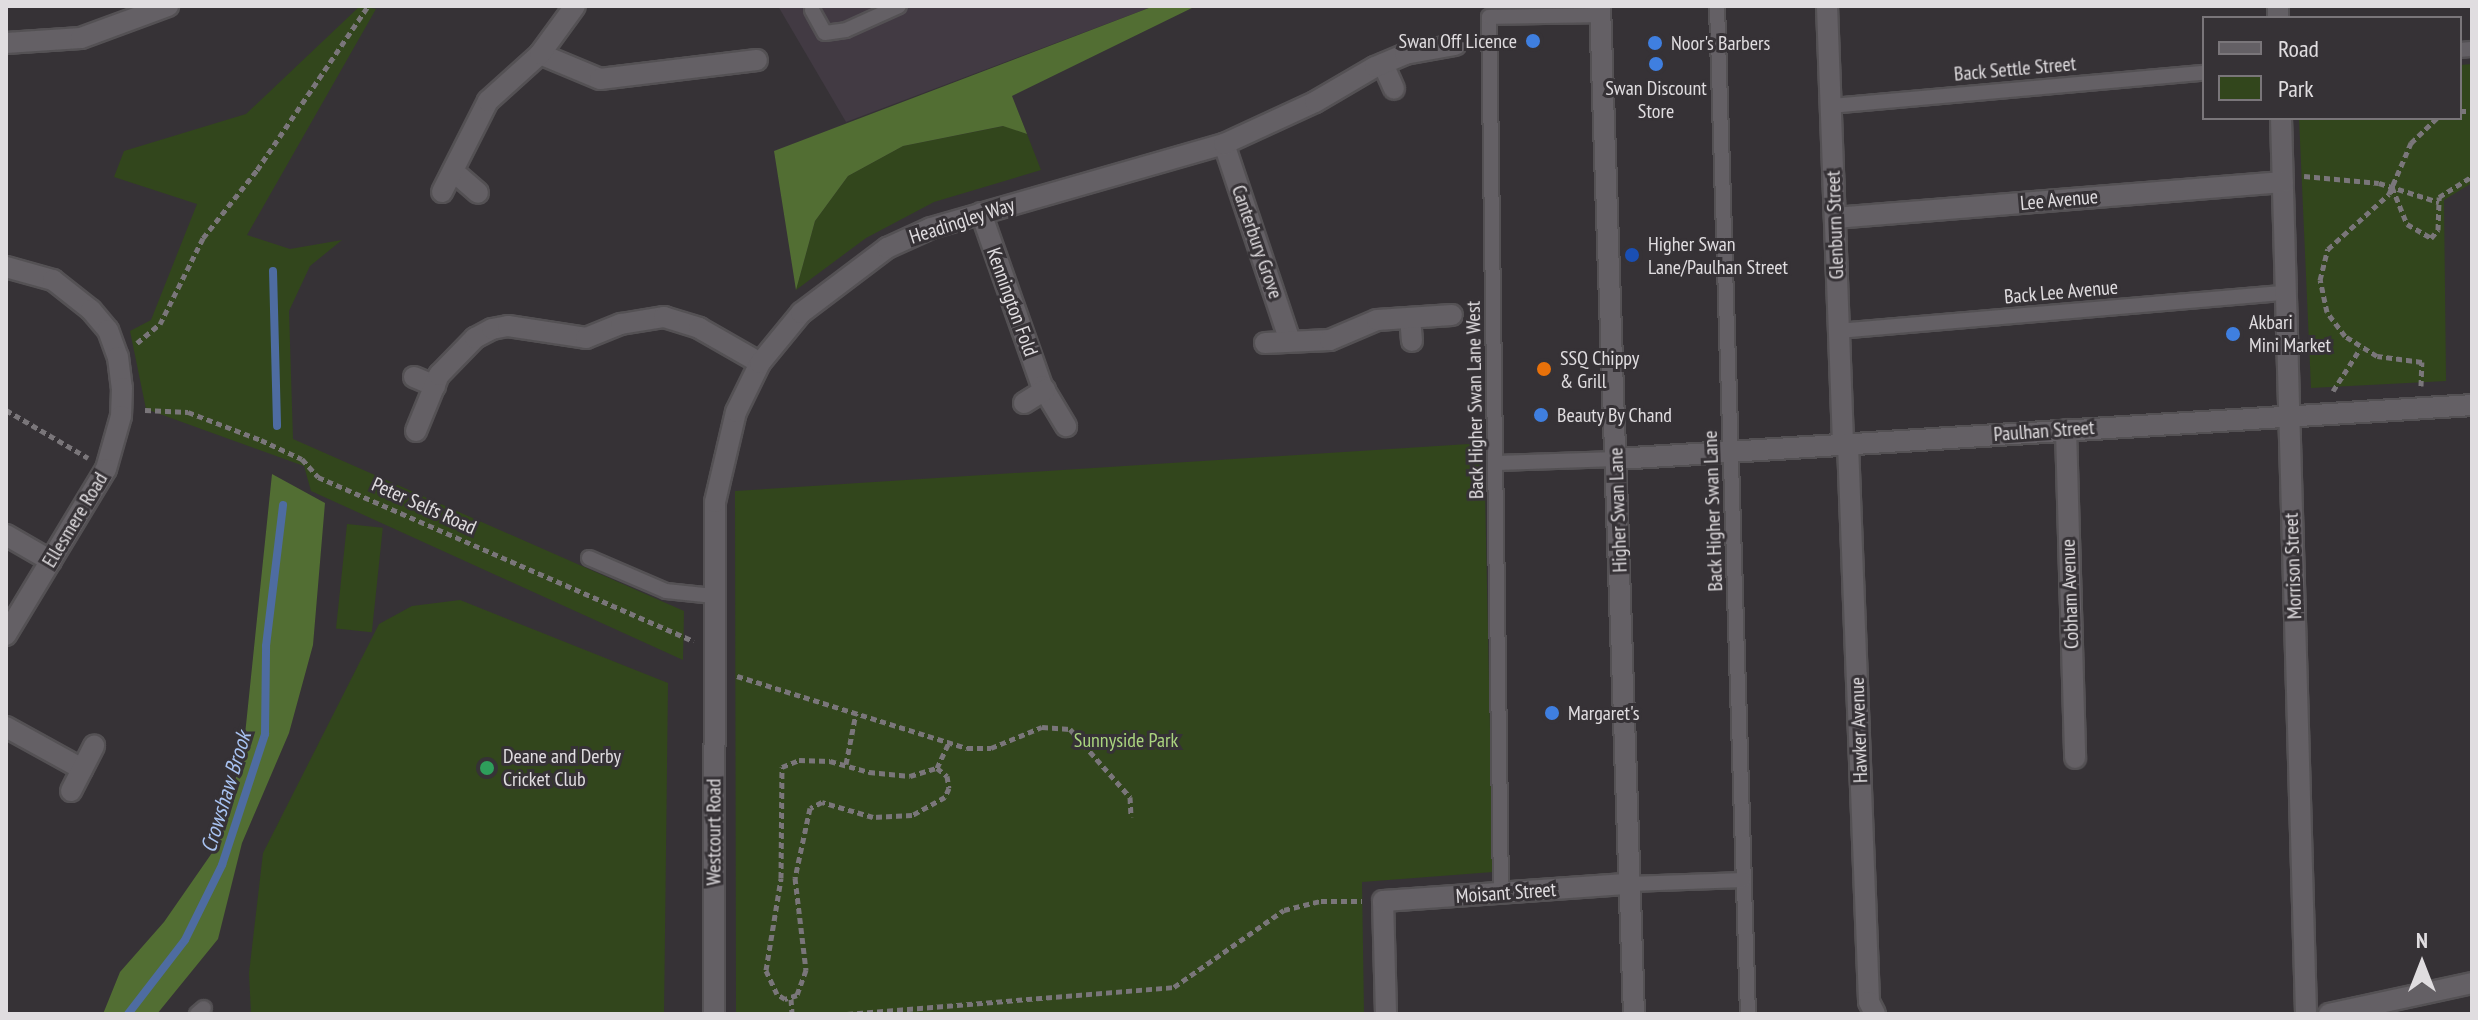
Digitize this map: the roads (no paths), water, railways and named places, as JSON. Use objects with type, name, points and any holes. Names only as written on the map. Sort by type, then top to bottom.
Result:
[{"type":"street","points":[[6,43],[81,38],[168,6]]},
{"type":"street","points":[[442,192],[488,101],[540,54],[575,6]]},
{"type":"street","name":"Glenburn Street","points":[[1827,6],[1846,444]]},
{"type":"street","name":"Higher Swan Lane","points":[[1600,11],[1634,1014]]},
{"type":"street","points":[[704,45],[707,66]]},
{"type":"street","name":"Headingley Way","points":[[714,659],[719,474],[736,412],[760,363],[801,313],[839,280],[887,248],[981,213],[1224,144],[1383,64],[1455,45]]},
{"type":"street","points":[[540,54],[600,79],[757,60]]},
{"type":"street","points":[[1383,64],[1394,89]]},
{"type":"street","name":"Morrison Street","points":[[2281,120],[2306,1014]]},
{"type":"street","name":"Canterbury Grove","points":[[1224,144],[1290,341]]},
{"type":"street","points":[[453,171],[478,193]]},
{"type":"street","name":"Lee Avenue","points":[[1835,218],[2283,178]]},
{"type":"street","name":"Kennington Fold","points":[[981,213],[1045,390],[1066,426]]},
{"type":"street","name":"Ellesmere Road","points":[[6,267],[53,280],[70,290],[108,330],[118,357],[121,416],[106,469],[6,635]]},
{"type":"street","points":[[1265,343],[1330,340],[1377,320],[1452,315]]},
{"type":"street","points":[[416,431],[435,386],[452,358],[475,338],[508,326],[586,338],[621,324],[664,317],[699,328],[760,363]]},
{"type":"street","points":[[1410,318],[1412,341]]},
{"type":"street","points":[[414,377],[435,386]]},
{"type":"street","points":[[1024,403],[1045,390]]},
{"type":"street","name":"Paulhan Street","points":[[1617,459],[2289,414],[2472,405]]},
{"type":"street","name":"Cobham Avenue","points":[[2066,430],[2075,758]]},
{"type":"street","name":"Hawker Avenue","points":[[1846,444],[1869,1002],[1875,1014]]},
{"type":"street","points":[[6,535],[51,561]]},
{"type":"street","name":"Westcourt Road","points":[[714,659],[714,1014]]},
{"type":"street","points":[[6,727],[82,769]]},
{"type":"street","points":[[71,791],[94,746]]},
{"type":"street","name":"Moisant Street","points":[[1386,1014],[1383,901],[1629,884]]},
{"type":"street","points":[[2329,1014],[2472,983]]},
{"type":"lane","points":[[812,10],[825,33],[846,30],[899,6]]},
{"type":"lane","name":"Back Higher Swan Lane","points":[[1717,6],[1748,1014]]},
{"type":"lane","name":"Back Higher Swan Lane West","points":[[1501,893],[1489,17],[1600,11]]},
{"type":"lane","name":"Back Settle Street","points":[[1831,106],[2202,73]]},
{"type":"lane","name":"Back Lee Avenue","points":[[1839,331],[2286,293]]},
{"type":"lane","points":[[1496,463],[1617,459]]},
{"type":"lane","points":[[589,558],[666,591],[714,596]]},
{"type":"lane","points":[[1629,884],[1744,880]]},
{"type":"waterway","name":"Crowshaw Brook","points":[[273,271],[277,426]]},
{"type":"waterway","name":"Crowshaw Brook","points":[[128,1014],[185,940],[222,865],[265,734],[266,646],[283,505]]},
{"type":"place","name":"Swan Off Licence","points":[[1533,41]]},
{"type":"place","name":"Noor's Barbers","points":[[1655,43]]},
{"type":"place","name":"Swan Discount Store","points":[[1656,64]]},
{"type":"place","name":"Higher Swan Lane/Paulhan Street","points":[[1632,255]]},
{"type":"place","name":"Akbari Mini Market","points":[[2233,334]]},
{"type":"place","name":"SSQ Chippy & Grill","points":[[1544,369]]},
{"type":"place","name":"Beauty By Chand","points":[[1541,415]]},
{"type":"place","name":"Margaret's","points":[[1552,713]]},
{"type":"place","name":"Deane and Derby Cricket Club","points":[[487,768]]},
{"type":"park label","name":"Sunnyside Park","points":[[1126,740]]}]
